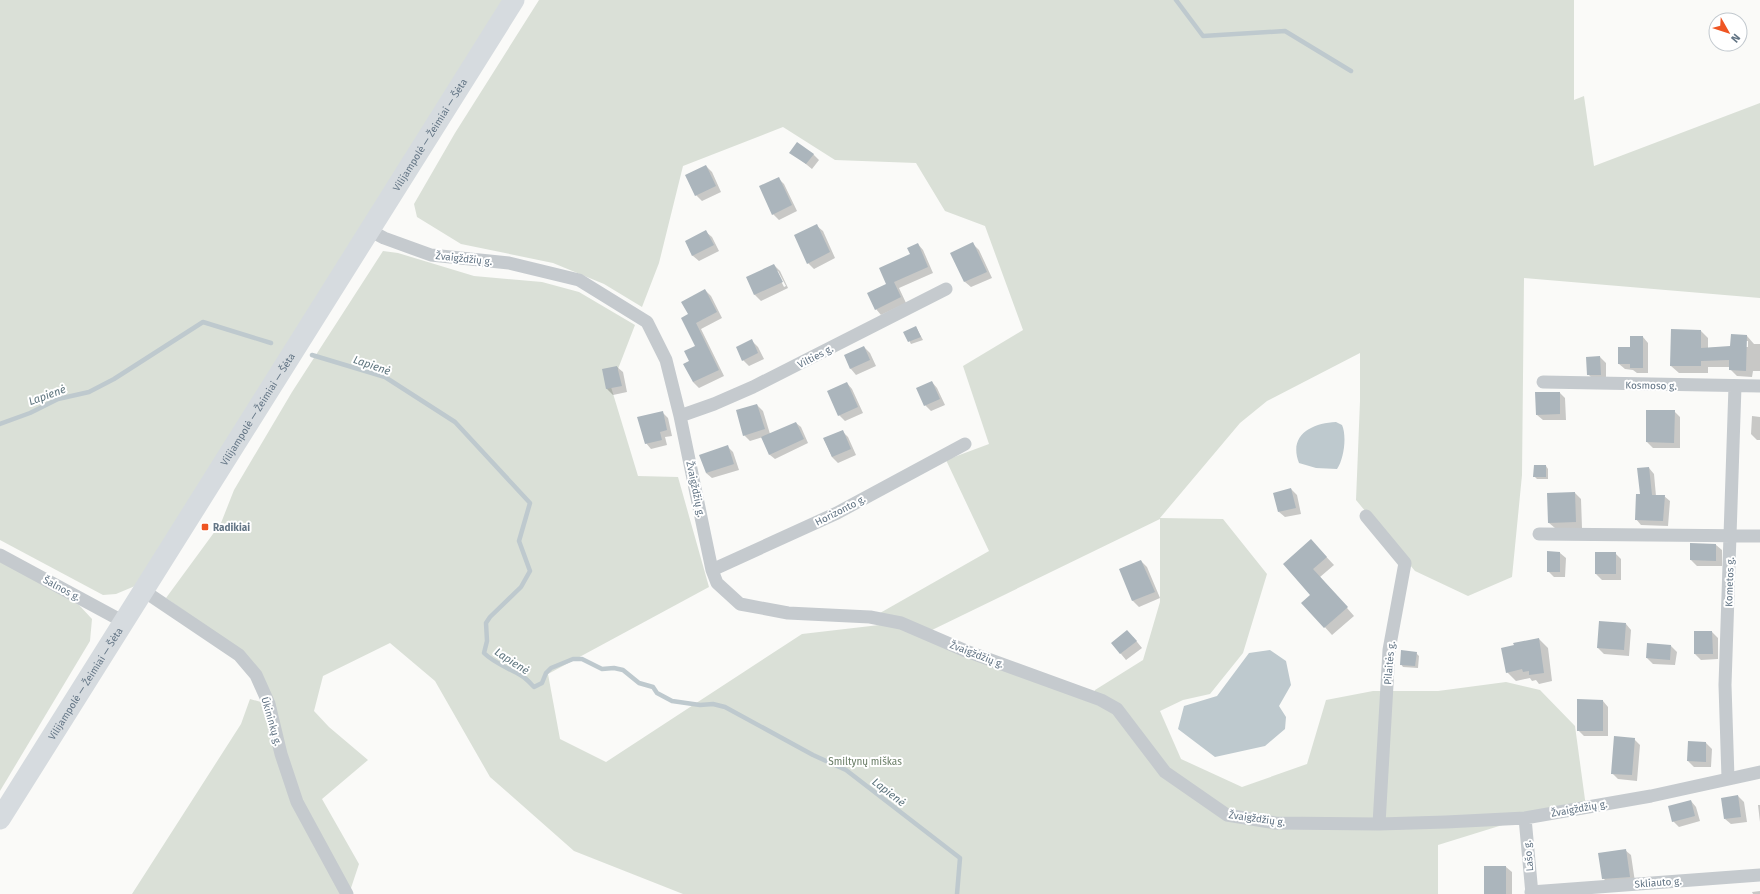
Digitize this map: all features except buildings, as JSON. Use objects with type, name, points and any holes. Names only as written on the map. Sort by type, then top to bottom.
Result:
[{"type":"main road","name":"Vilijampolė — Žeimiai — Šėta","points":[[0,819],[514,0]]},
{"type":"street","name":"Žvaigždžių g.","points":[[369,230],[384,238],[431,255],[509,263],[579,280],[647,322],[666,360],[680,416],[712,570],[717,583],[740,604],[788,612],[870,617],[901,623],[966,651],[1101,700],[1117,709],[1165,772],[1227,815],[1275,823],[1378,824],[1525,818],[1651,796],[1760,772]]},
{"type":"street","name":"Vilties g.","points":[[680,416],[714,404],[754,387],[946,289]]},
{"type":"street","name":"Kosmoso g.","points":[[1542,382],[1760,386]]},
{"type":"street","name":"Kometos g.","points":[[1728,778],[1726,685],[1735,386]]},
{"type":"street","name":"Horizonto g.","points":[[712,570],[837,513],[965,444]]},
{"type":"street","name":"Pilaitės g.","points":[[1366,516],[1405,563],[1389,650],[1378,824]]},
{"type":"street","points":[[1539,534],[1760,536]]},
{"type":"street","name":"Šalnos g.","points":[[0,555],[124,622]]},
{"type":"street","name":"Ūkininkų g.","points":[[144,591],[239,655],[256,675],[269,704],[281,754],[298,802],[347,894]]},
{"type":"street","name":"Lašo g.","points":[[1525,818],[1531,893]]},
{"type":"street","name":"Skliauto g.","points":[[1531,893],[1664,888],[1760,875]]},
{"type":"green space","points":[[0,0],[504,0],[135,586],[116,594],[103,595],[0,540]]},
{"type":"green space","name":"Smiltynų miškas","points":[[539,0],[1574,0],[1574,100],[1584,96],[1594,166],[1760,103],[1760,298],[1524,278],[1522,475],[1512,577],[1468,596],[1415,571],[1356,500],[1360,401],[1360,353],[1267,401],[1240,423],[1160,518],[1223,519],[1267,574],[1243,653],[1210,694],[1183,700],[1160,711],[1181,759],[1242,787],[1307,764],[1326,700],[1373,691],[1438,691],[1506,682],[1540,690],[1575,726],[1586,807],[1525,818],[1438,845],[1438,894],[683,894],[574,851],[490,777],[435,681],[390,643],[323,676],[314,711],[329,727],[368,760],[322,799],[359,864],[349,894],[132,894],[241,724],[250,699],[268,704],[240,650],[166,598],[221,523],[234,490],[292,392],[383,251],[398,253],[474,276],[542,282],[579,292],[635,325],[611,387],[638,476],[678,477],[709,587],[548,674],[560,739],[606,762],[802,634],[888,624],[1091,700],[1095,690],[1143,660],[1160,602],[1160,519],[932,630],[880,613],[989,551],[946,460],[989,444],[963,366],[1023,330],[985,226],[945,211],[916,163],[835,160],[783,127],[683,166],[659,263],[642,307],[604,284],[553,263],[461,244],[417,217],[414,204],[455,133]]},
{"type":"green space","points":[[0,561],[79,605],[92,619],[90,641],[0,791]]},
{"type":"shaded area","points":[[1336,422],[1342,425],[1344,430],[1343,454],[1337,469],[1316,468],[1299,463],[1296,453],[1297,445],[1304,432],[1319,425]]},
{"type":"shaded area","points":[[1270,650],[1286,661],[1291,685],[1279,706],[1286,717],[1285,729],[1265,746],[1215,757],[1178,729],[1184,706],[1217,696],[1249,653]]},
{"type":"waterway","points":[[1176,0],[1203,36],[1285,31],[1351,71]]},
{"type":"waterway","name":"Lapienė","points":[[0,424],[30,413],[58,399],[89,392],[114,379],[203,322],[271,343]]},
{"type":"waterway","name":"Lapienė","points":[[312,355],[385,377],[455,422],[530,503],[519,541],[530,571],[521,587],[490,617],[486,623],[487,641],[484,653],[488,657],[524,677],[534,687],[542,683],[546,673],[551,668],[573,659],[582,659],[602,669],[614,668],[623,670],[639,683],[653,687],[657,693],[672,701],[700,705],[713,704],[725,707],[813,755],[846,770],[960,858],[957,894]]},
{"type":"place","name":"Radikiai","points":[[205,527]]}]
